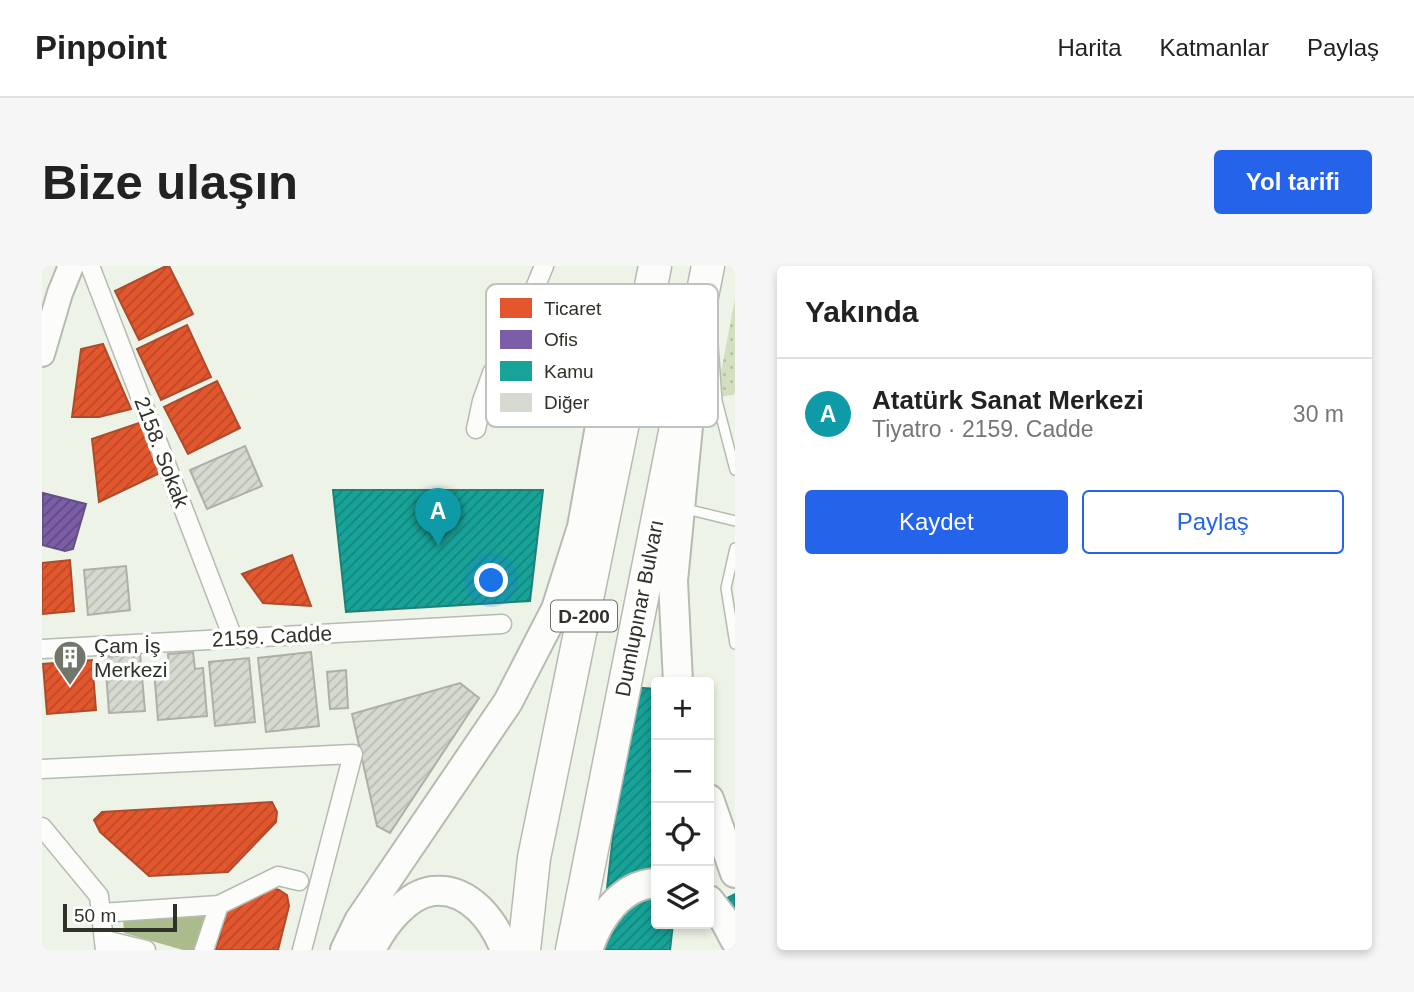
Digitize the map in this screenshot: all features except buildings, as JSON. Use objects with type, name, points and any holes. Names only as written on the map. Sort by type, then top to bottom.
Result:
[{"type":"highway","name":"Dumlupınar Bulvarı","points":[[705,284],[709,266]]},
{"type":"highway","name":"D-200","points":[[524,950],[534,858],[622,427]]},
{"type":"highway","name":"Dumlupınar Bulvarı","points":[[572,950],[675,427]]},
{"type":"main road","points":[[345,950],[359,921],[508,702],[556,609],[582,527],[600,427]]},
{"type":"main road","points":[[678,677],[673,581],[688,427]]},
{"type":"main road","points":[[710,803],[735,873]]},
{"type":"main road","points":[[588,950],[601,921],[614,903],[627,893],[651,885]]},
{"type":"main road","points":[[371,950],[407,902],[433,891],[459,895],[478,908],[489,918],[505,950]]},
{"type":"main road","points":[[714,907],[735,940]]},
{"type":"street","points":[[42,354],[71,266]]},
{"type":"street","name":"2158. Sokak","points":[[90,266],[233,639]]},
{"type":"street","points":[[537,284],[544,266]]},
{"type":"street","points":[[477,429],[486,390]]},
{"type":"street","name":"2159. Cadde","points":[[42,649],[502,624]]},
{"type":"street","points":[[42,769],[353,754],[302,950]]},
{"type":"street","points":[[42,827],[99,896],[105,945],[146,950]]},
{"type":"street","points":[[101,913],[219,905],[278,876],[299,881]]},
{"type":"street","points":[[204,950],[219,905]]},
{"type":"lane","points":[[709,266],[710,284]]},
{"type":"lane","points":[[718,405],[735,470]]},
{"type":"lane","points":[[680,508],[735,521]]},
{"type":"lane","points":[[735,548],[726,588],[735,644]]},
{"type":"shaded area","points":[[735,299],[735,394],[718,398]]},
{"type":"shaded area","points":[[207,916],[195,950],[183,950],[124,933],[123,918]]},
{"type":"place","name":"Atatürk Sanat Merkezi","points":[[438,546]]},
{"type":"place","name":"Çam İş Merkezi","points":[[70,687]]}]
